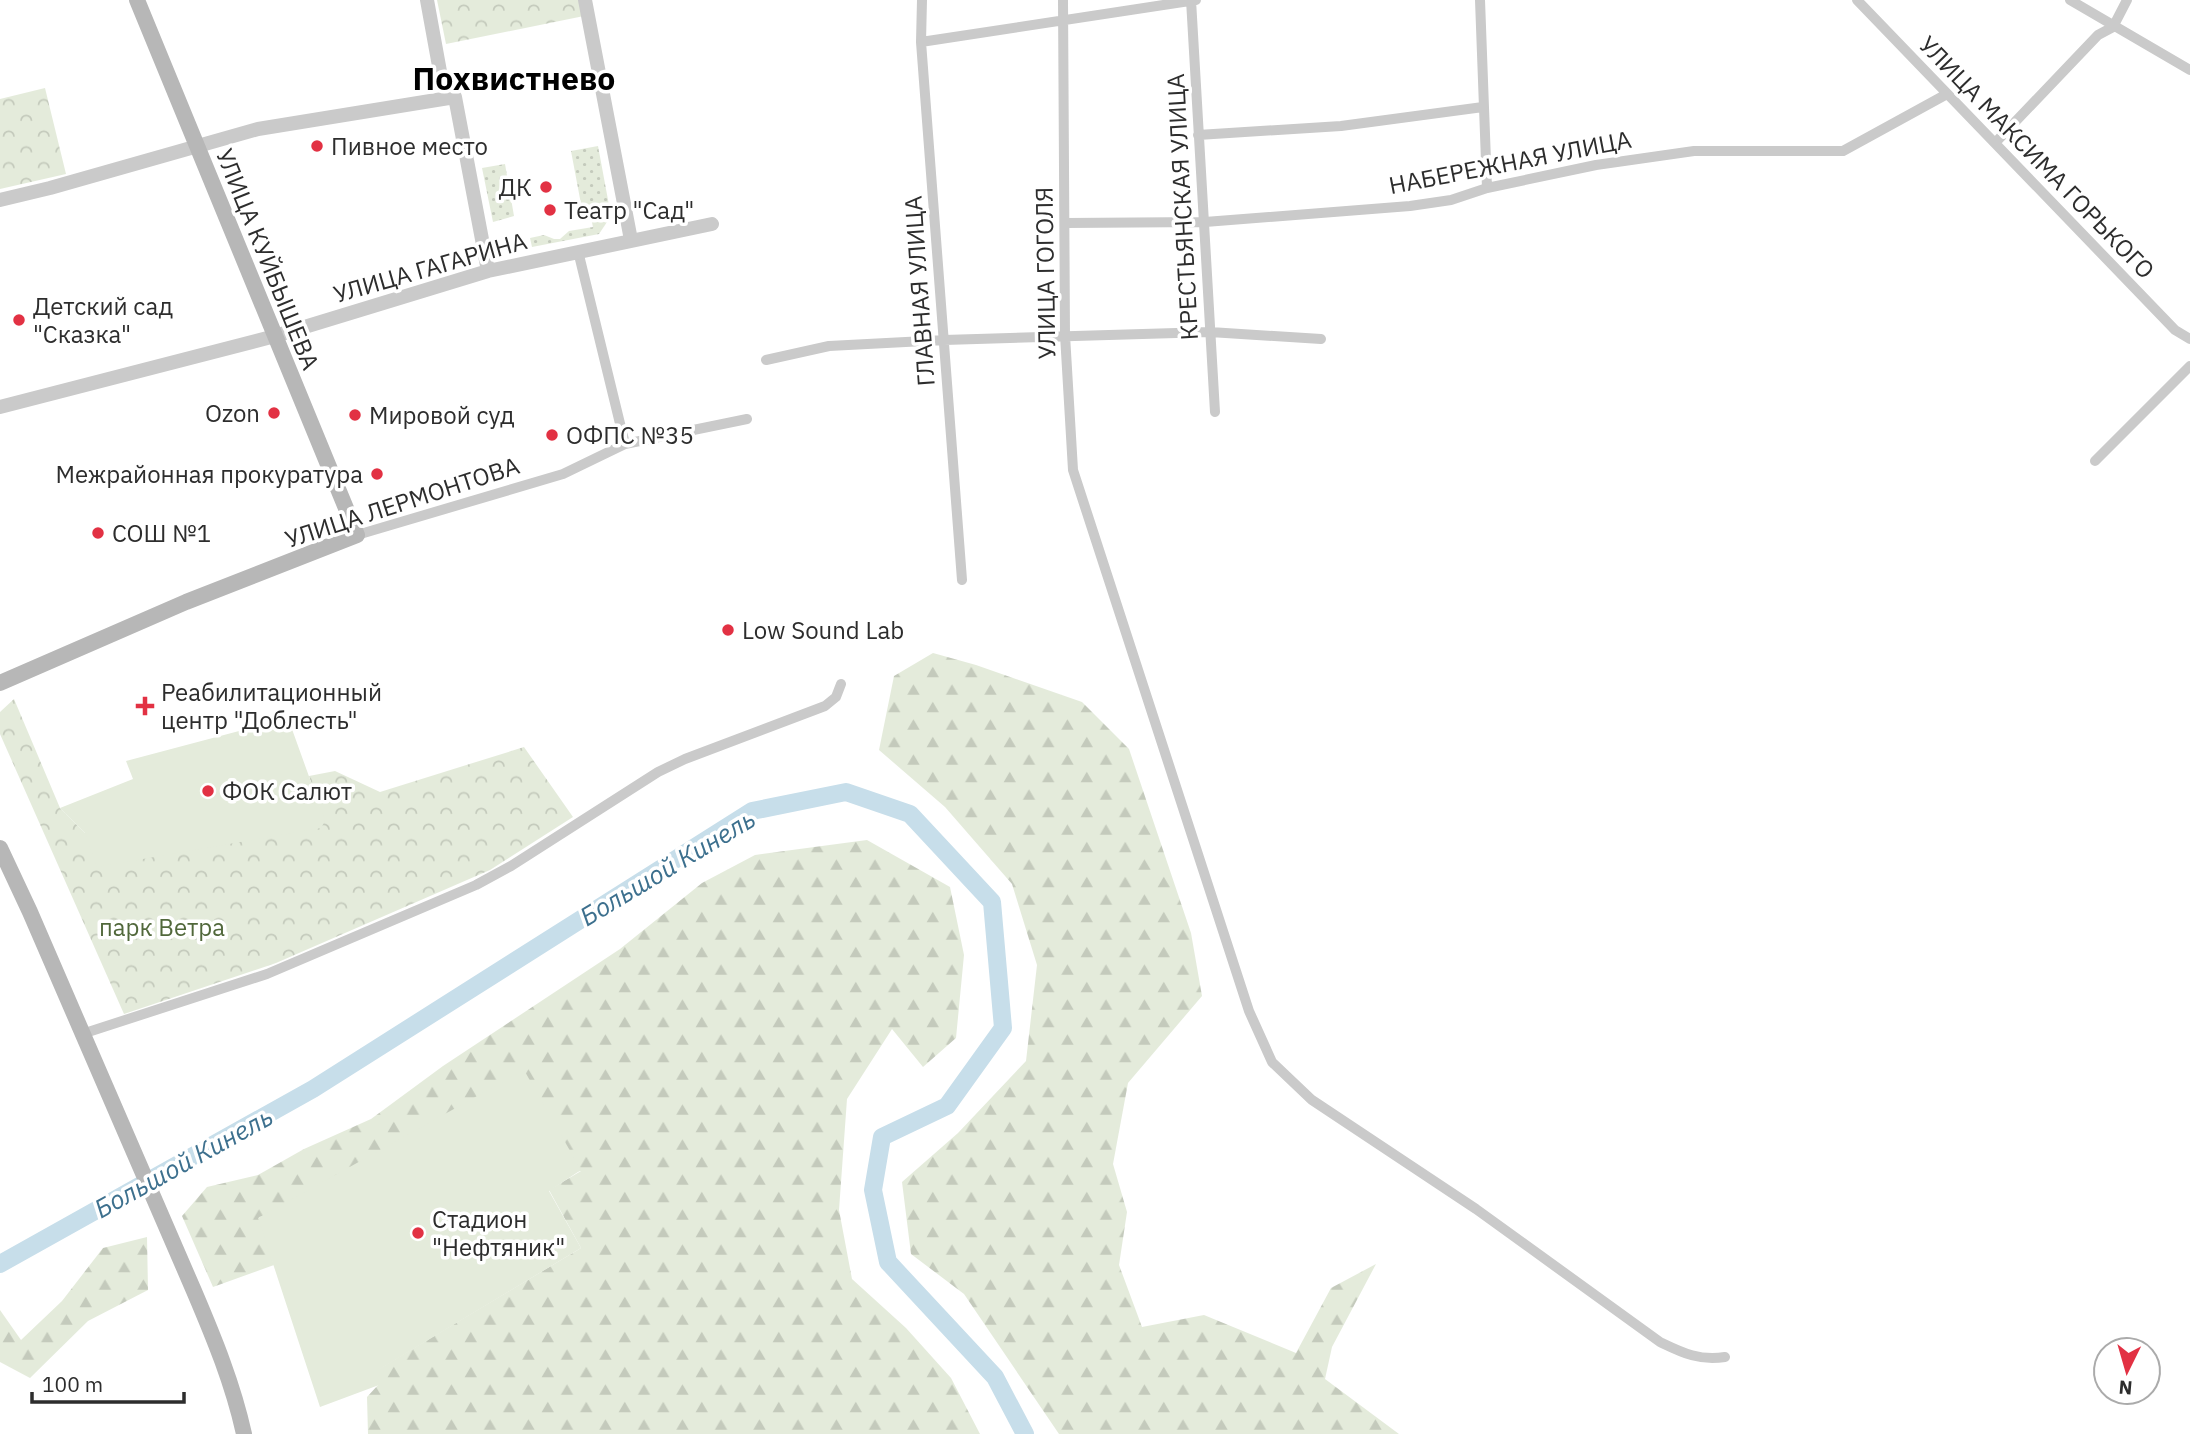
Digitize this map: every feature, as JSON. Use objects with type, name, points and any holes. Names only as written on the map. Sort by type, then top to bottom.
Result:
[{"type":"main road","name":"УЛИЦА КУЙБЫШЕВА","points":[[137,0],[357,535]]},
{"type":"main road","name":"УЛИЦА ЛЕРМОНТОВА","points":[[0,683],[186,602],[357,535]]},
{"type":"main road","points":[[0,848],[219,1350],[244,1434]]},
{"type":"street","points":[[426,0],[442,77],[455,97],[488,271]]},
{"type":"street","points":[[585,0],[631,240]]},
{"type":"street","name":"ГЛАВНАЯ УЛИЦА","points":[[922,0],[920,42],[962,580]]},
{"type":"street","name":"УЛИЦА ГОГОЛЯ","points":[[1063,0],[1065,335],[1073,470],[1249,1011],[1272,1062],[1312,1100],[1476,1209],[1660,1342],[1684,1354],[1707,1360],[1725,1357]]},
{"type":"street","points":[[920,42],[1193,0]]},
{"type":"street","name":"КРЕСТЬЯНСКАЯ УЛИЦА","points":[[1193,0],[1198,135],[1215,412]]},
{"type":"street","points":[[1480,0],[1487,188]]},
{"type":"street","name":"УЛИЦА МАКСИМА ГОРЬКОГО","points":[[1857,0],[2175,330],[2190,339]]},
{"type":"street","points":[[2070,0],[2190,70]]},
{"type":"street","points":[[1995,143],[2098,35],[2113,27],[2127,0]]},
{"type":"street","name":"НАБЕРЕЖНАЯ УЛИЦА","points":[[1066,223],[1205,222],[1410,206],[1451,200],[1487,188],[1596,165],[1694,151],[1843,151],[1947,94]]},
{"type":"street","points":[[0,200],[258,129],[455,97]]},
{"type":"street","points":[[1198,135],[1341,126],[1483,107]]},
{"type":"street","name":"УЛИЦА ГАГАРИНА","points":[[0,407],[275,336],[488,271],[712,224]]},
{"type":"street","points":[[578,251],[625,444]]},
{"type":"street","points":[[766,360],[829,346],[1065,335],[1210,332],[1321,339]]},
{"type":"street","points":[[2095,461],[2190,366]]},
{"type":"street","name":"УЛИЦА ЛЕРМОНТОВА","points":[[357,535],[563,474],[625,444],[747,419]]},
{"type":"street","points":[[82,1034],[267,974],[477,885],[685,758],[825,706],[836,697],[841,684]]},
{"type":"green space","points":[[437,0],[580,0],[584,16],[446,44]]},
{"type":"green space","points":[[45,88],[66,174],[0,189],[0,99]]},
{"type":"green space","points":[[598,146],[611,216],[599,234],[532,247],[530,238],[544,235],[560,239],[569,231],[593,227],[591,218],[584,220],[571,151]]},
{"type":"green space","points":[[505,164],[514,216],[493,222],[482,168]]},
{"type":"green space","points":[[933,653],[1082,702],[1129,749],[1191,933],[1202,996],[1128,1083],[1113,1164],[1127,1212],[1119,1265],[1142,1327],[1204,1315],[1296,1353],[1331,1288],[1376,1264],[1332,1347],[1325,1379],[1399,1434],[1059,1434],[964,1294],[911,1254],[902,1182],[958,1133],[1026,1061],[1037,965],[1012,884],[945,807],[879,750],[894,676]]},
{"type":"green space","name":"парк Ветра","points":[[14,699],[60,808],[85,833],[324,821],[309,776],[335,771],[380,792],[524,747],[573,817],[490,870],[276,963],[124,1014],[0,734],[0,712]]},
{"type":"green space","name":"ФОК Салют","points":[[288,718],[325,821],[321,828],[97,867],[85,833],[60,808],[133,779],[126,761]]},
{"type":"green space","points":[[867,840],[950,887],[964,955],[956,1038],[923,1067],[892,1029],[847,1099],[839,1210],[852,1279],[906,1328],[951,1378],[980,1434],[368,1434],[367,1397],[378,1385],[379,1369],[581,1248],[549,1190],[581,1171],[259,1217],[274,1265],[213,1287],[182,1216],[207,1187],[258,1175],[304,1149],[371,1119],[443,1066],[620,949],[702,883],[755,855]]},
{"type":"green space","name":"Стадион \"Нефтяник\"","points":[[524,1070],[581,1170],[549,1191],[581,1248],[380,1369],[379,1385],[320,1407],[258,1218]]},
{"type":"green space","points":[[147,1237],[148,1290],[88,1321],[30,1378],[0,1362],[0,1310],[21,1340],[62,1301],[103,1248]]},
{"type":"waterway","name":"Большой Кинель","points":[[0,1264],[313,1089],[752,811],[846,792],[910,814],[992,902],[1003,1028],[947,1106],[882,1137],[873,1190],[888,1262],[995,1377],[1025,1434]]},
{"type":"place","name":"Пивное место","points":[[317,146]]},
{"type":"place","name":"ДК","points":[[546,187]]},
{"type":"place","name":"Театр \"Сад\"","points":[[550,210]]},
{"type":"place","name":"Детский сад \"Сказка\"","points":[[19,320]]},
{"type":"place","name":"Ozon","points":[[274,413]]},
{"type":"place","name":"Мировой суд","points":[[355,415]]},
{"type":"place","name":"ОФПС №35","points":[[552,435]]},
{"type":"place","name":"Межрайонная прокуратура","points":[[377,474]]},
{"type":"place","name":"СОШ №1","points":[[98,533]]},
{"type":"place","name":"Low Sound Lab","points":[[728,630]]},
{"type":"place","name":"Реабилитационный центр \"Доблесть\"","points":[[145,706]]},
{"type":"place","name":"ФОК Салют","points":[[208,791]]},
{"type":"place","name":"Стадион \"Нефтяник\"","points":[[418,1233]]},
{"type":"district","name":"Похвистнево","points":[[514,78]]}]
